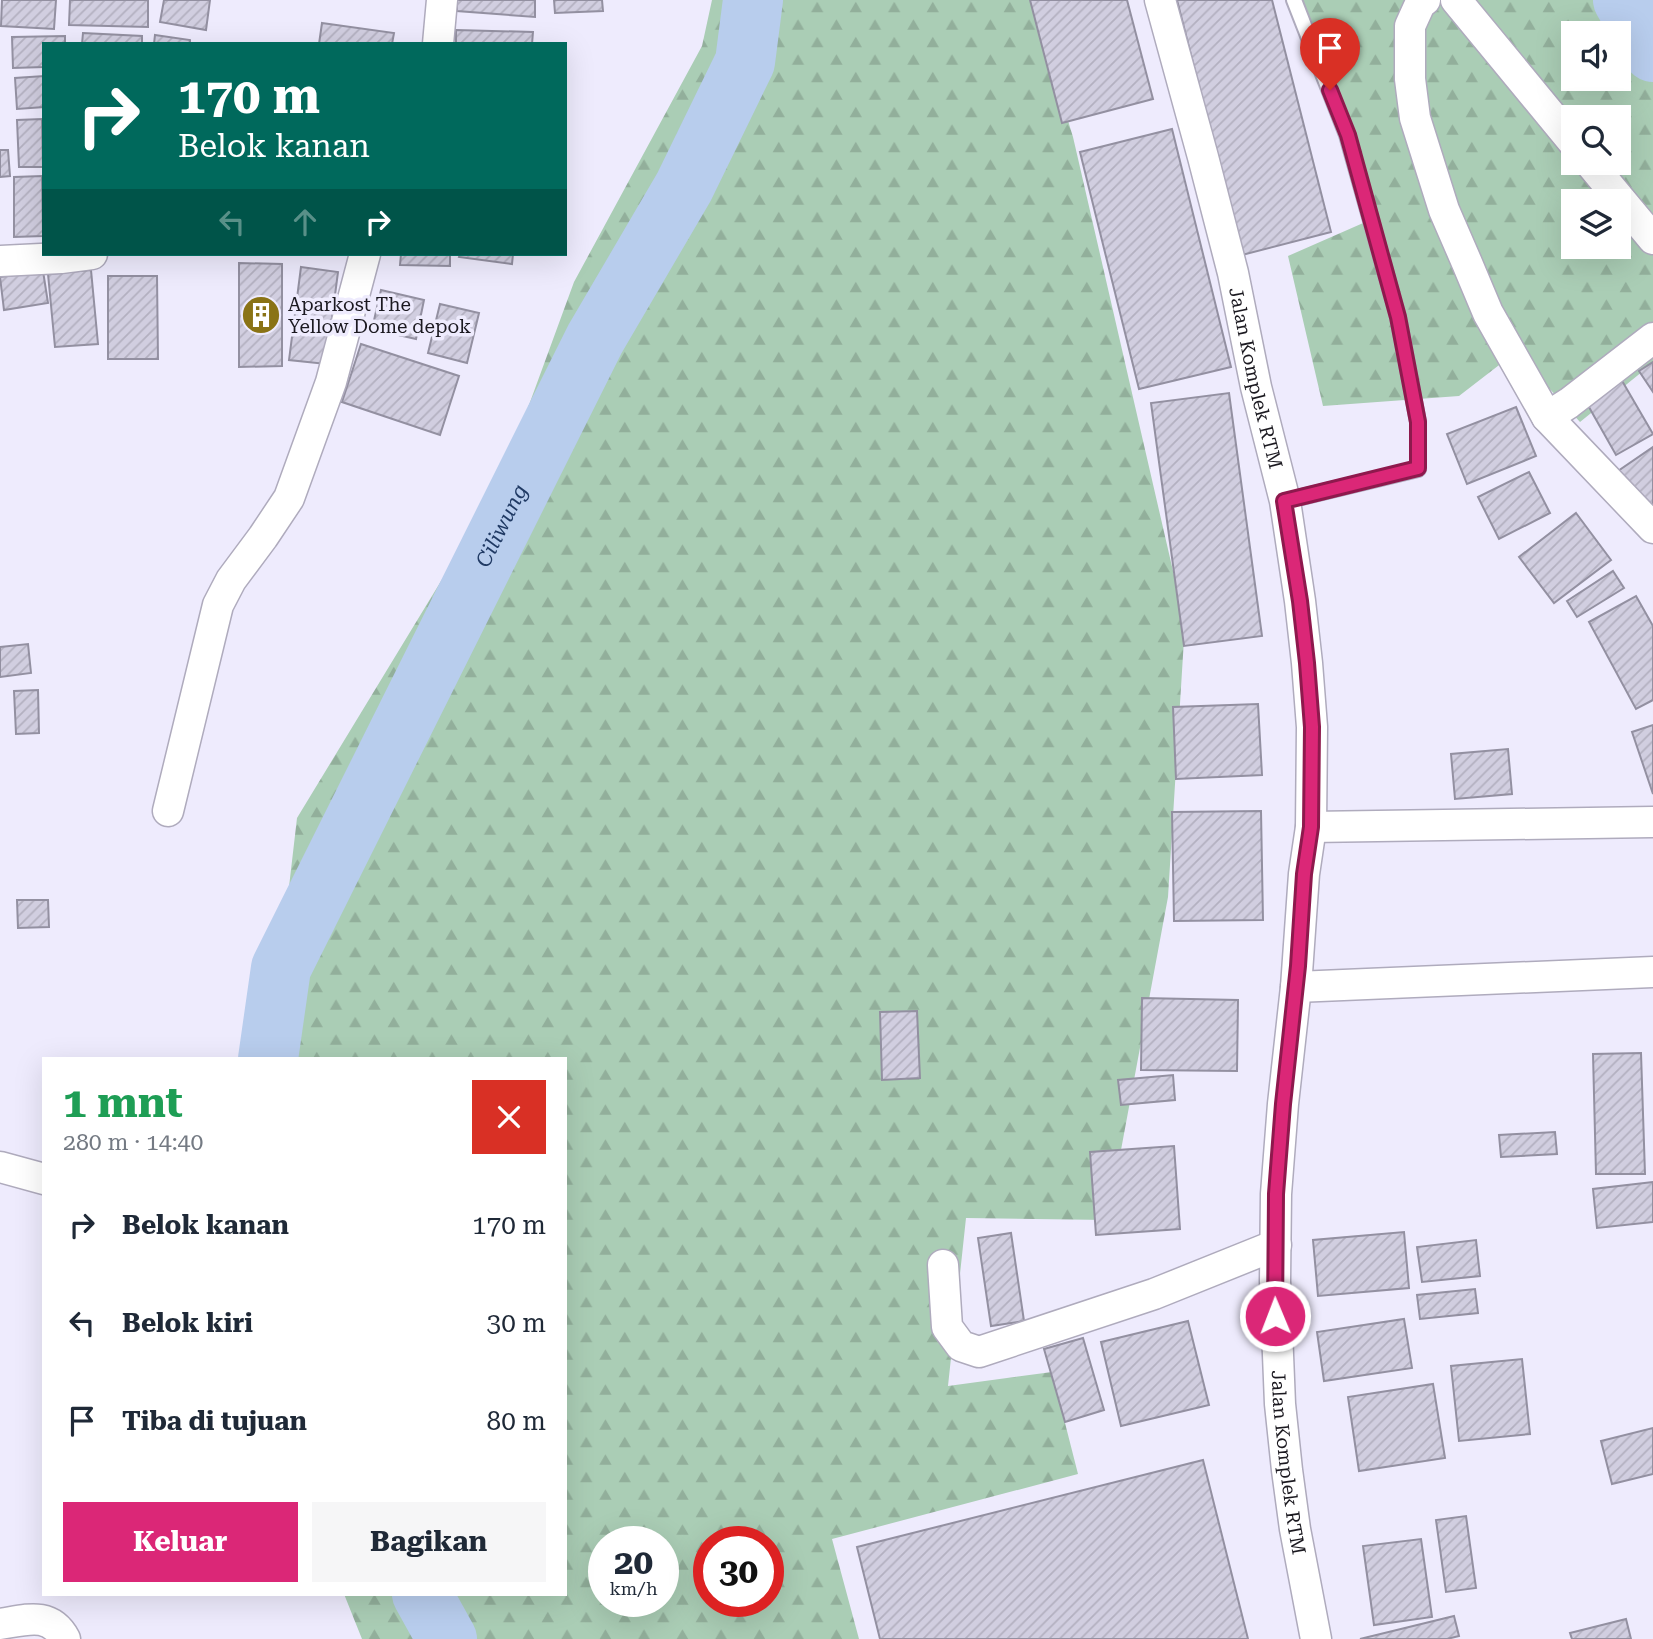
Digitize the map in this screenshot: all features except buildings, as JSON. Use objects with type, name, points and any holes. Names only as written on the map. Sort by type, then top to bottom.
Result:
[{"type":"street","points":[[438,42],[442,0]]},
{"type":"street","name":"Jalan Komplek RTM","points":[[1160,0],[1233,273],[1256,387],[1284,501],[1307,663],[1312,727],[1311,827],[1304,874],[1276,1194],[1276,1326],[1284,1444],[1295,1529],[1316,1639]]},
{"type":"street","points":[[1425,0],[1420,4],[1410,26],[1410,79],[1415,118],[1444,210],[1488,313],[1547,417],[1653,528]]},
{"type":"street","points":[[1456,0],[1561,127]]},
{"type":"street","points":[[1600,175],[1653,239]]},
{"type":"street","points":[[0,261],[76,256]]},
{"type":"street","points":[[167,811],[218,605],[231,580],[289,498],[376,260]]},
{"type":"street","points":[[1547,417],[1653,338]]},
{"type":"street","points":[[1311,827],[1653,822]]},
{"type":"street","points":[[1296,987],[1653,972]]},
{"type":"street","points":[[0,1167],[42,1178]]},
{"type":"street","points":[[943,1265],[947,1327],[961,1346],[979,1352],[1154,1294],[1276,1245]]},
{"type":"street","points":[[0,1624],[32,1619],[49,1621],[65,1639]]},
{"type":"lane","points":[[1284,501],[1418,468],[1418,422],[1398,317],[1348,135],[1294,0]]},
{"type":"green space","points":[[712,0],[1031,0],[1073,137],[1185,623],[1168,897],[1108,1220],[966,1218],[948,1386],[1052,1372],[1078,1474],[832,1539],[859,1639],[362,1639],[345,1596],[567,1596],[567,1057],[269,1057],[297,818],[500,484],[574,282],[702,46]]},
{"type":"green space","points":[[1296,0],[1653,0],[1653,363],[1580,422],[1516,352],[1459,396],[1323,406],[1288,256],[1370,220]]},
{"type":"waterway","name":"Ciliwung","points":[[268,1057],[281,968],[595,339],[684,187],[745,62],[753,0]]},
{"type":"waterway","name":"Ciliwung","points":[[1623,0],[1653,52]]},
{"type":"waterway","name":"Ciliwung","points":[[423,1596],[447,1639]]},
{"type":"place","name":"Aparkost The Yellow Dome depok","points":[[261,315]]},
{"type":"route","points":[[1275,1316],[1276,1194],[1302,924],[1304,874],[1311,827],[1312,727],[1307,663],[1284,501],[1418,468],[1418,422],[1398,317],[1348,135],[1330,90]]}]
